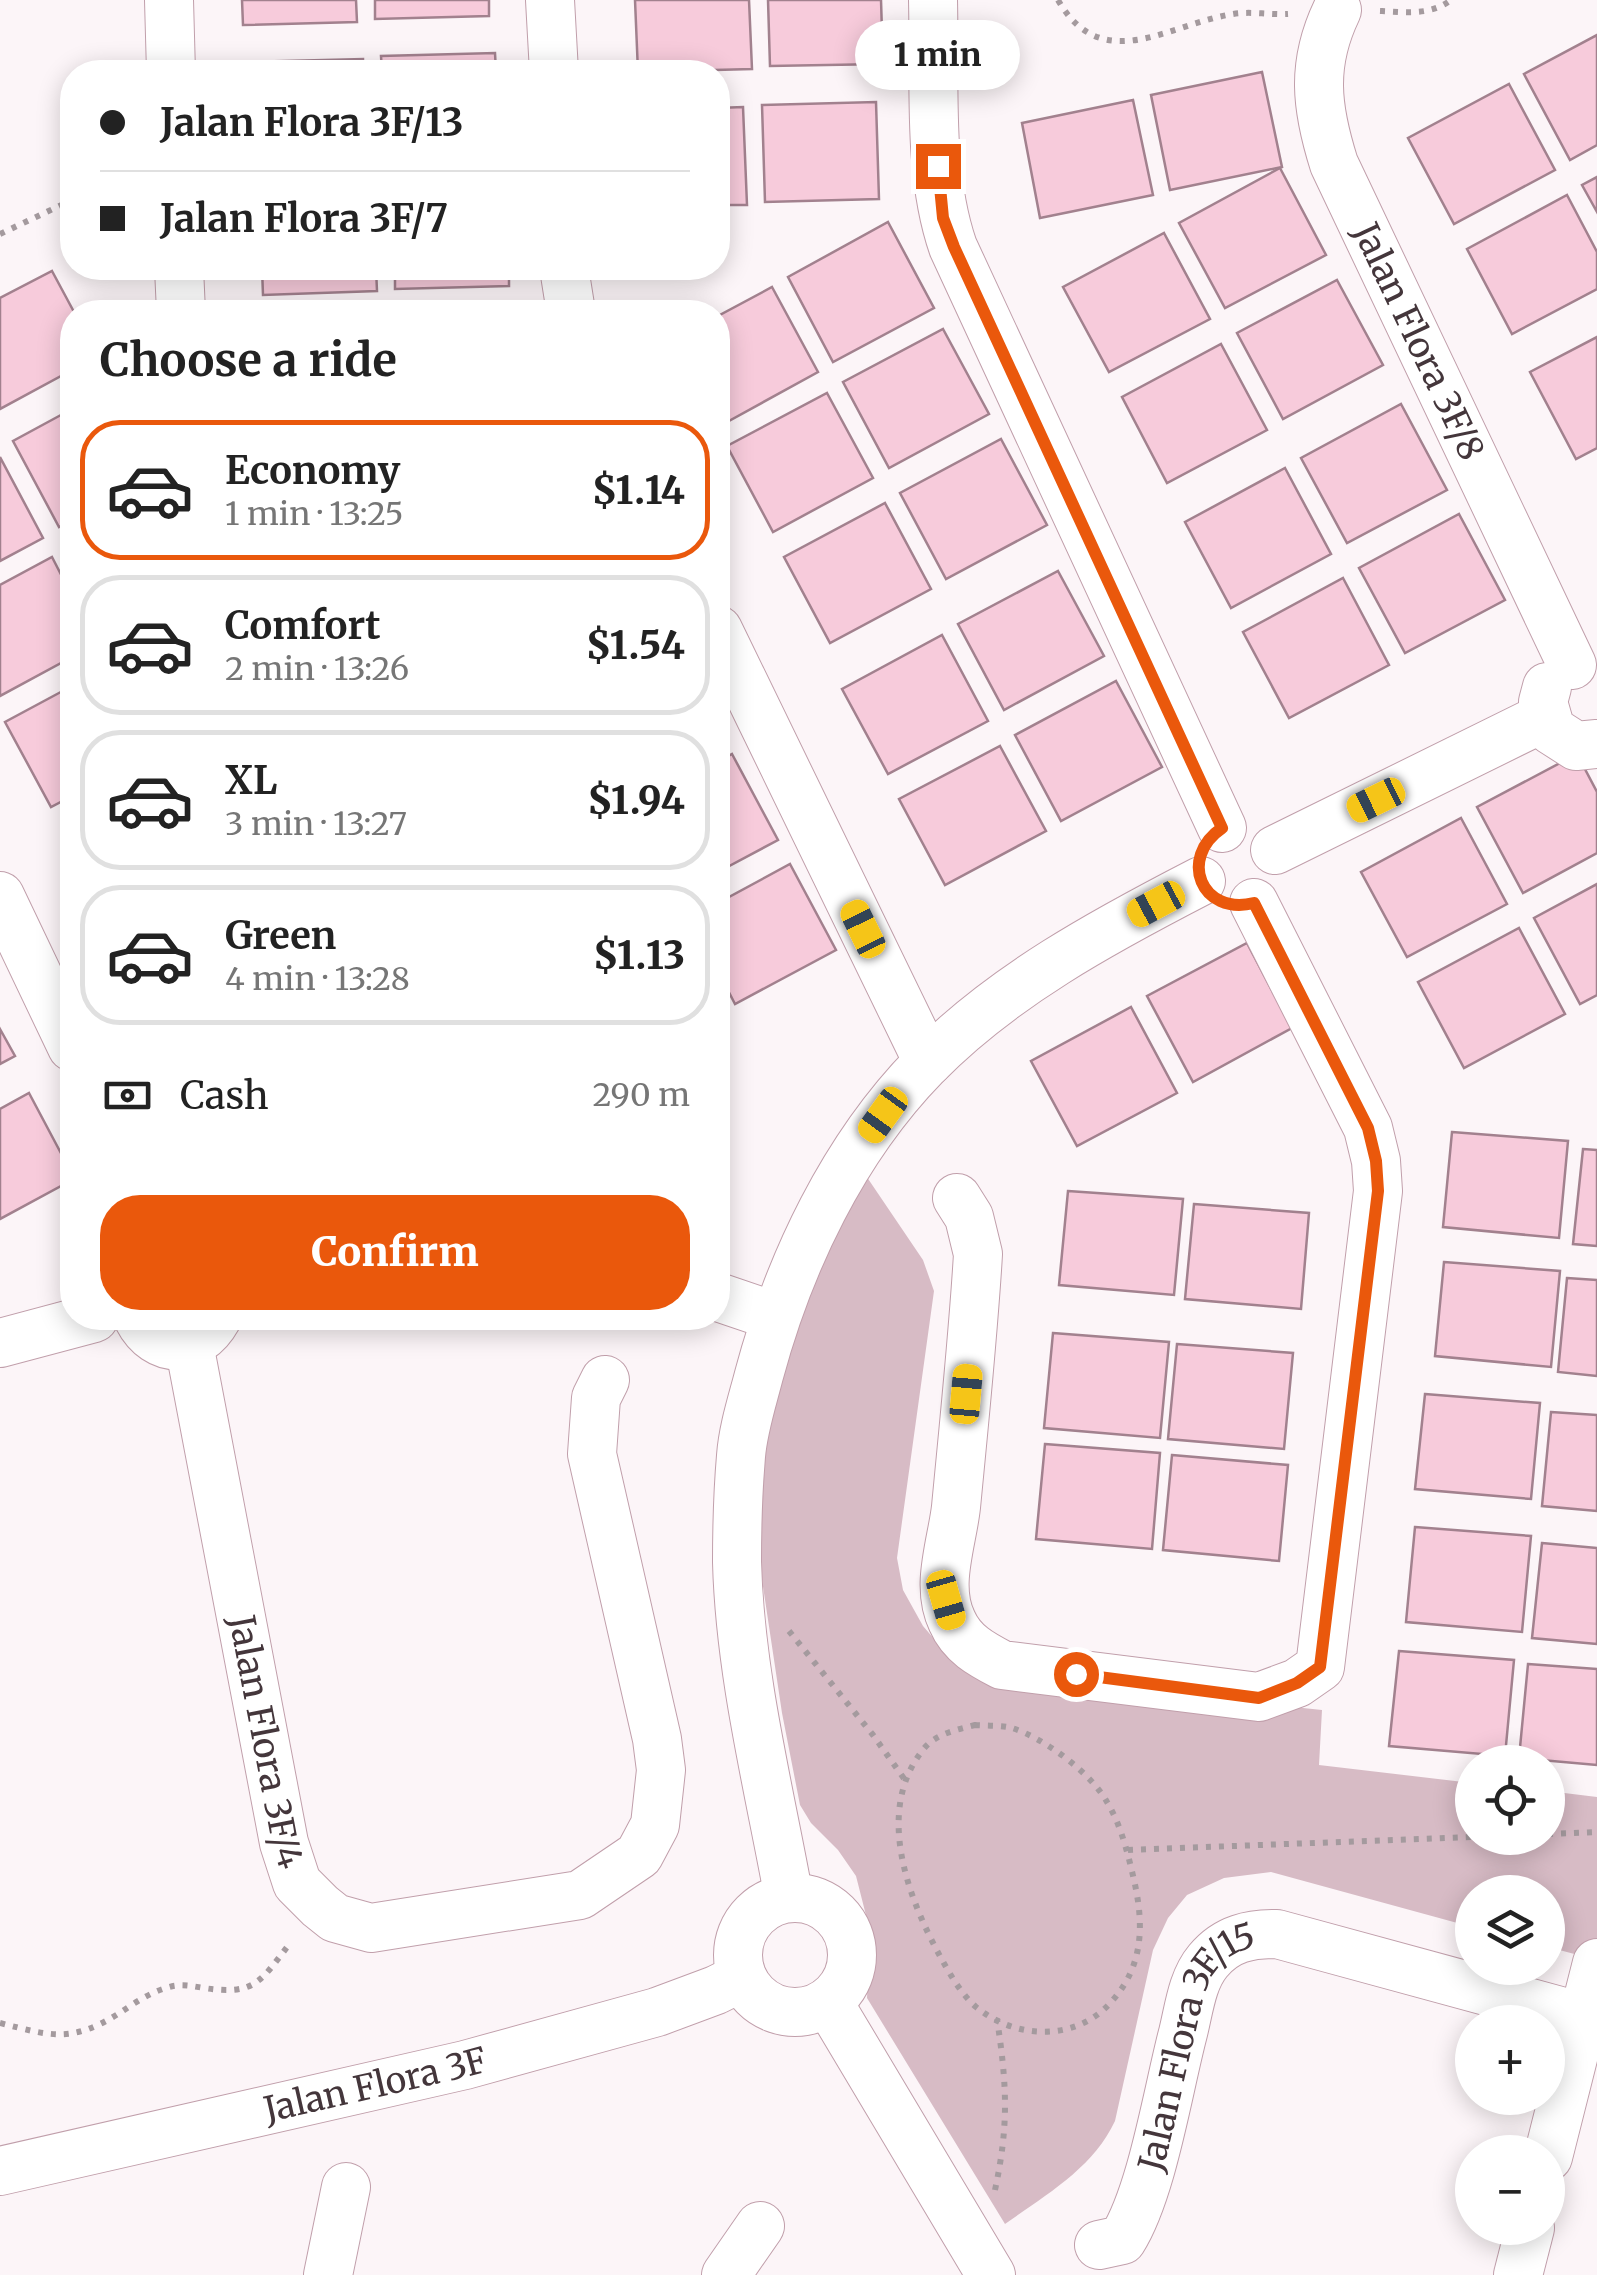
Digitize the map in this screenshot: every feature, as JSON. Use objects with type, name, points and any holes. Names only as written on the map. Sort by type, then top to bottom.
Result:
[{"type":"street","points":[[170,0],[171,60]]},
{"type":"street","points":[[550,0],[553,60]]},
{"type":"street","points":[[933,0],[943,218],[1222,828]]},
{"type":"street","name":"Jalan Flora 3F/8","points":[[1336,10],[1323,38],[1318,65],[1324,130],[1334,164],[1584,666]]},
{"type":"street","points":[[730,655],[928,1062]]},
{"type":"street","points":[[1584,666],[1557,674],[1547,686],[1545,717],[1562,740],[1576,746],[1597,744]]},
{"type":"street","points":[[1275,850],[1545,717]]},
{"type":"street","points":[[1222,828],[1253,828],[1275,850],[1275,882],[1254,903],[1223,903],[1201,881],[1200,850],[1222,828]]},
{"type":"street","points":[[789,1898],[748,1661],[738,1562],[741,1456],[774,1316],[840,1174],[898,1094],[928,1062],[1036,974],[1097,936],[1201,881]]},
{"type":"street","points":[[0,896],[60,1022]]},
{"type":"street","points":[[958,1198],[969,1217],[978,1254],[946,1600],[952,1622],[972,1649],[1002,1665],[1259,1698],[1297,1683],[1320,1667],[1378,1191],[1376,1161],[1368,1128],[1254,903]]},
{"type":"street","points":[[730,1301],[774,1316]]},
{"type":"street","points":[[0,1343],[60,1327]]},
{"type":"street","points":[[145,1330],[160,1342],[174,1346],[203,1331]]},
{"type":"street","name":"Jalan Flora 3F/4","points":[[203,1331],[284,1843],[298,1883],[320,1906],[335,1918],[371,1928],[580,1895],[639,1855],[655,1825],[660,1794],[657,1739],[592,1454],[596,1398],[605,1380]]},
{"type":"street","points":[[806,1899],[822,1905],[845,1928],[852,1960],[849,1976],[828,2002],[801,2012],[773,2008],[749,1989],[742,1976],[738,1959],[746,1926],[772,1903],[806,1899]]},
{"type":"street","name":"Jalan Flora 3F/15","points":[[1099,2245],[1122,2240],[1129,2228],[1142,2196],[1193,1992],[1210,1959],[1234,1939],[1248,1934],[1277,1934],[1582,2016]]},
{"type":"street","points":[[1553,2135],[1597,1963]]},
{"type":"street","name":"Jalan Flora 3F","points":[[0,2171],[465,2065],[658,2012],[742,1976]]},
{"type":"street","points":[[828,2002],[985,2265]]},
{"type":"street","points":[[328,2275],[346,2187]]},
{"type":"street","points":[[726,2275],[760,2226]]},
{"type":"street","points":[[1518,2275],[1526,2245]]},
{"type":"path","points":[[1058,0],[1086,31],[1108,42],[1142,40],[1236,13],[1419,13],[1451,0]]},
{"type":"path","points":[[0,234],[60,206]]},
{"type":"path","points":[[787,1628],[905,1780]]},
{"type":"path","points":[[975,1724],[1010,1727],[1037,1740],[1084,1776],[1106,1800],[1128,1850],[1142,1931],[1133,1967],[1113,2001],[1085,2024],[1050,2033],[1020,2030],[977,2007],[952,1977],[923,1925],[902,1864],[898,1818],[905,1780],[923,1748],[946,1732],[975,1724]]},
{"type":"path","points":[[1565,1833],[1597,1832]]},
{"type":"path","points":[[1128,1850],[1455,1837]]},
{"type":"path","points":[[0,2023],[46,2036],[73,2034],[99,2026],[163,1988],[178,1984],[242,1990],[264,1978],[320,1906]]},
{"type":"path","points":[[985,2265],[1008,2104],[997,2018]]},
{"type":"shaded area","points":[[856,1161],[923,1260],[934,1291],[897,1558],[903,1590],[923,1626],[953,1661],[994,1676],[1322,1710],[1319,1765],[1455,1781],[1455,1855],[1565,1855],[1565,1793],[1597,1797],[1597,1960],[1565,1952],[1565,1875],[1455,1875],[1455,1922],[1271,1872],[1224,1878],[1187,1895],[1168,1918],[1153,1950],[1115,2121],[1106,2138],[1068,2179],[1005,2224],[867,1998],[870,1931],[856,1876],[800,1805],[758,1553],[762,1406]]},
{"type":"building","points":[[242,0],[356,0],[357,22],[243,25]]},
{"type":"building","points":[[375,0],[489,0],[489,16],[375,19]]},
{"type":"building","points":[[635,0],[749,0],[752,69],[730,70],[730,60],[638,60]]},
{"type":"building","points":[[768,0],[881,0],[883,64],[770,66]]},
{"type":"building","points":[[1597,35],[1597,145],[1570,160],[1524,74]]},
{"type":"building","points":[[495,53],[495,60],[381,60],[381,56]]},
{"type":"building","points":[[1262,72],[1282,167],[1170,190],[1151,95]]},
{"type":"building","points":[[1509,84],[1555,170],[1454,224],[1408,138]]},
{"type":"building","points":[[1133,100],[1153,195],[1040,218],[1022,123]]},
{"type":"building","points":[[876,102],[879,199],[765,202],[762,105]]},
{"type":"building","points":[[743,107],[747,205],[730,205],[730,108]]},
{"type":"building","points":[[1280,168],[1326,255],[1225,308],[1179,223]]},
{"type":"building","points":[[1597,177],[1597,212],[1582,185]]},
{"type":"building","points":[[1567,195],[1597,252],[1597,289],[1512,334],[1467,249]]},
{"type":"building","points":[[888,222],[934,308],[833,362],[788,277]]},
{"type":"building","points":[[1164,233],[1210,319],[1109,372],[1063,287]]},
{"type":"building","points":[[52,271],[68,300],[60,300],[60,376],[0,409],[0,298]]},
{"type":"building","points":[[262,280],[377,280],[377,291],[263,295]]},
{"type":"building","points":[[395,280],[509,280],[509,286],[395,289]]},
{"type":"building","points":[[1337,280],[1383,365],[1283,419],[1237,333]]},
{"type":"building","points":[[772,287],[818,372],[730,420],[730,310]]},
{"type":"building","points":[[943,329],[989,414],[889,468],[843,382]]},
{"type":"building","points":[[1597,337],[1597,448],[1576,459],[1530,372]]},
{"type":"building","points":[[1221,344],[1267,430],[1167,483],[1122,397]]},
{"type":"building","points":[[827,393],[873,478],[773,532],[730,452],[730,444]]},
{"type":"building","points":[[1401,404],[1447,490],[1347,543],[1301,458]]},
{"type":"building","points":[[60,416],[60,526],[59,527],[13,441]]},
{"type":"building","points":[[1001,439],[1047,525],[946,579],[900,493]]},
{"type":"building","points":[[0,457],[43,538],[0,561]]},
{"type":"building","points":[[1285,468],[1331,554],[1231,608],[1185,522]]},
{"type":"building","points":[[885,503],[931,589],[830,643],[784,557]]},
{"type":"building","points":[[1459,514],[1505,600],[1405,653],[1359,568]]},
{"type":"building","points":[[52,557],[60,573],[60,664],[0,696],[0,585]]},
{"type":"building","points":[[1058,571],[1104,656],[1004,710],[958,624]]},
{"type":"building","points":[[1343,578],[1389,665],[1289,718],[1243,632]]},
{"type":"building","points":[[942,635],[988,721],[888,774],[842,689]]},
{"type":"building","points":[[1116,681],[1162,767],[1061,821],[1015,735]]},
{"type":"building","points":[[60,692],[60,802],[51,807],[5,722]]},
{"type":"building","points":[[1000,746],[1046,831],[945,885],[899,799]]},
{"type":"building","points":[[1577,754],[1597,792],[1597,853],[1523,893],[1477,807]]},
{"type":"building","points":[[730,755],[778,840],[730,866]]},
{"type":"building","points":[[1461,818],[1507,904],[1407,957],[1361,872]]},
{"type":"building","points":[[790,864],[836,950],[735,1004],[730,994],[730,896]]},
{"type":"building","points":[[1597,884],[1597,995],[1580,1004],[1534,918]]},
{"type":"building","points":[[1519,928],[1565,1014],[1464,1068],[1418,982]]},
{"type":"building","points":[[1247,943],[1292,1028],[1193,1082],[1147,996]]},
{"type":"building","points":[[1131,1007],[1177,1093],[1077,1146],[1031,1061]]},
{"type":"building","points":[[0,1029],[15,1056],[0,1064]]},
{"type":"building","points":[[29,1093],[60,1151],[60,1186],[0,1219],[0,1109]]},
{"type":"building","points":[[1452,1132],[1568,1141],[1559,1238],[1443,1227]]},
{"type":"building","points":[[1583,1149],[1597,1150],[1597,1246],[1573,1244]]},
{"type":"building","points":[[1068,1191],[1183,1199],[1174,1295],[1059,1285]]},
{"type":"building","points":[[1194,1204],[1309,1213],[1301,1309],[1185,1299]]},
{"type":"building","points":[[1444,1262],[1560,1271],[1551,1367],[1435,1356]]},
{"type":"building","points":[[1567,1278],[1597,1280],[1597,1376],[1558,1372]]},
{"type":"building","points":[[1053,1333],[1169,1342],[1160,1438],[1044,1428]]},
{"type":"building","points":[[1177,1344],[1293,1353],[1284,1449],[1168,1439]]},
{"type":"building","points":[[1425,1394],[1540,1403],[1531,1499],[1415,1489]]},
{"type":"building","points":[[1551,1412],[1597,1415],[1597,1511],[1542,1506]]},
{"type":"building","points":[[1045,1444],[1160,1453],[1152,1549],[1036,1539]]},
{"type":"building","points":[[1172,1455],[1288,1465],[1279,1561],[1163,1550]]},
{"type":"building","points":[[1415,1527],[1531,1536],[1522,1632],[1406,1622]]},
{"type":"building","points":[[1542,1543],[1597,1548],[1597,1644],[1532,1638]]},
{"type":"building","points":[[1399,1651],[1514,1660],[1506,1745],[1455,1745],[1455,1752],[1389,1746]]},
{"type":"building","points":[[1528,1664],[1597,1669],[1597,1765],[1565,1762],[1565,1745],[1520,1745]]},
{"type":"route","points":[[938,166],[943,218],[954,247],[1222,828],[1200,850],[1201,881],[1223,903],[1254,903],[1368,1128],[1376,1161],[1378,1191],[1320,1667],[1297,1683],[1259,1698],[1076,1674]]}]
